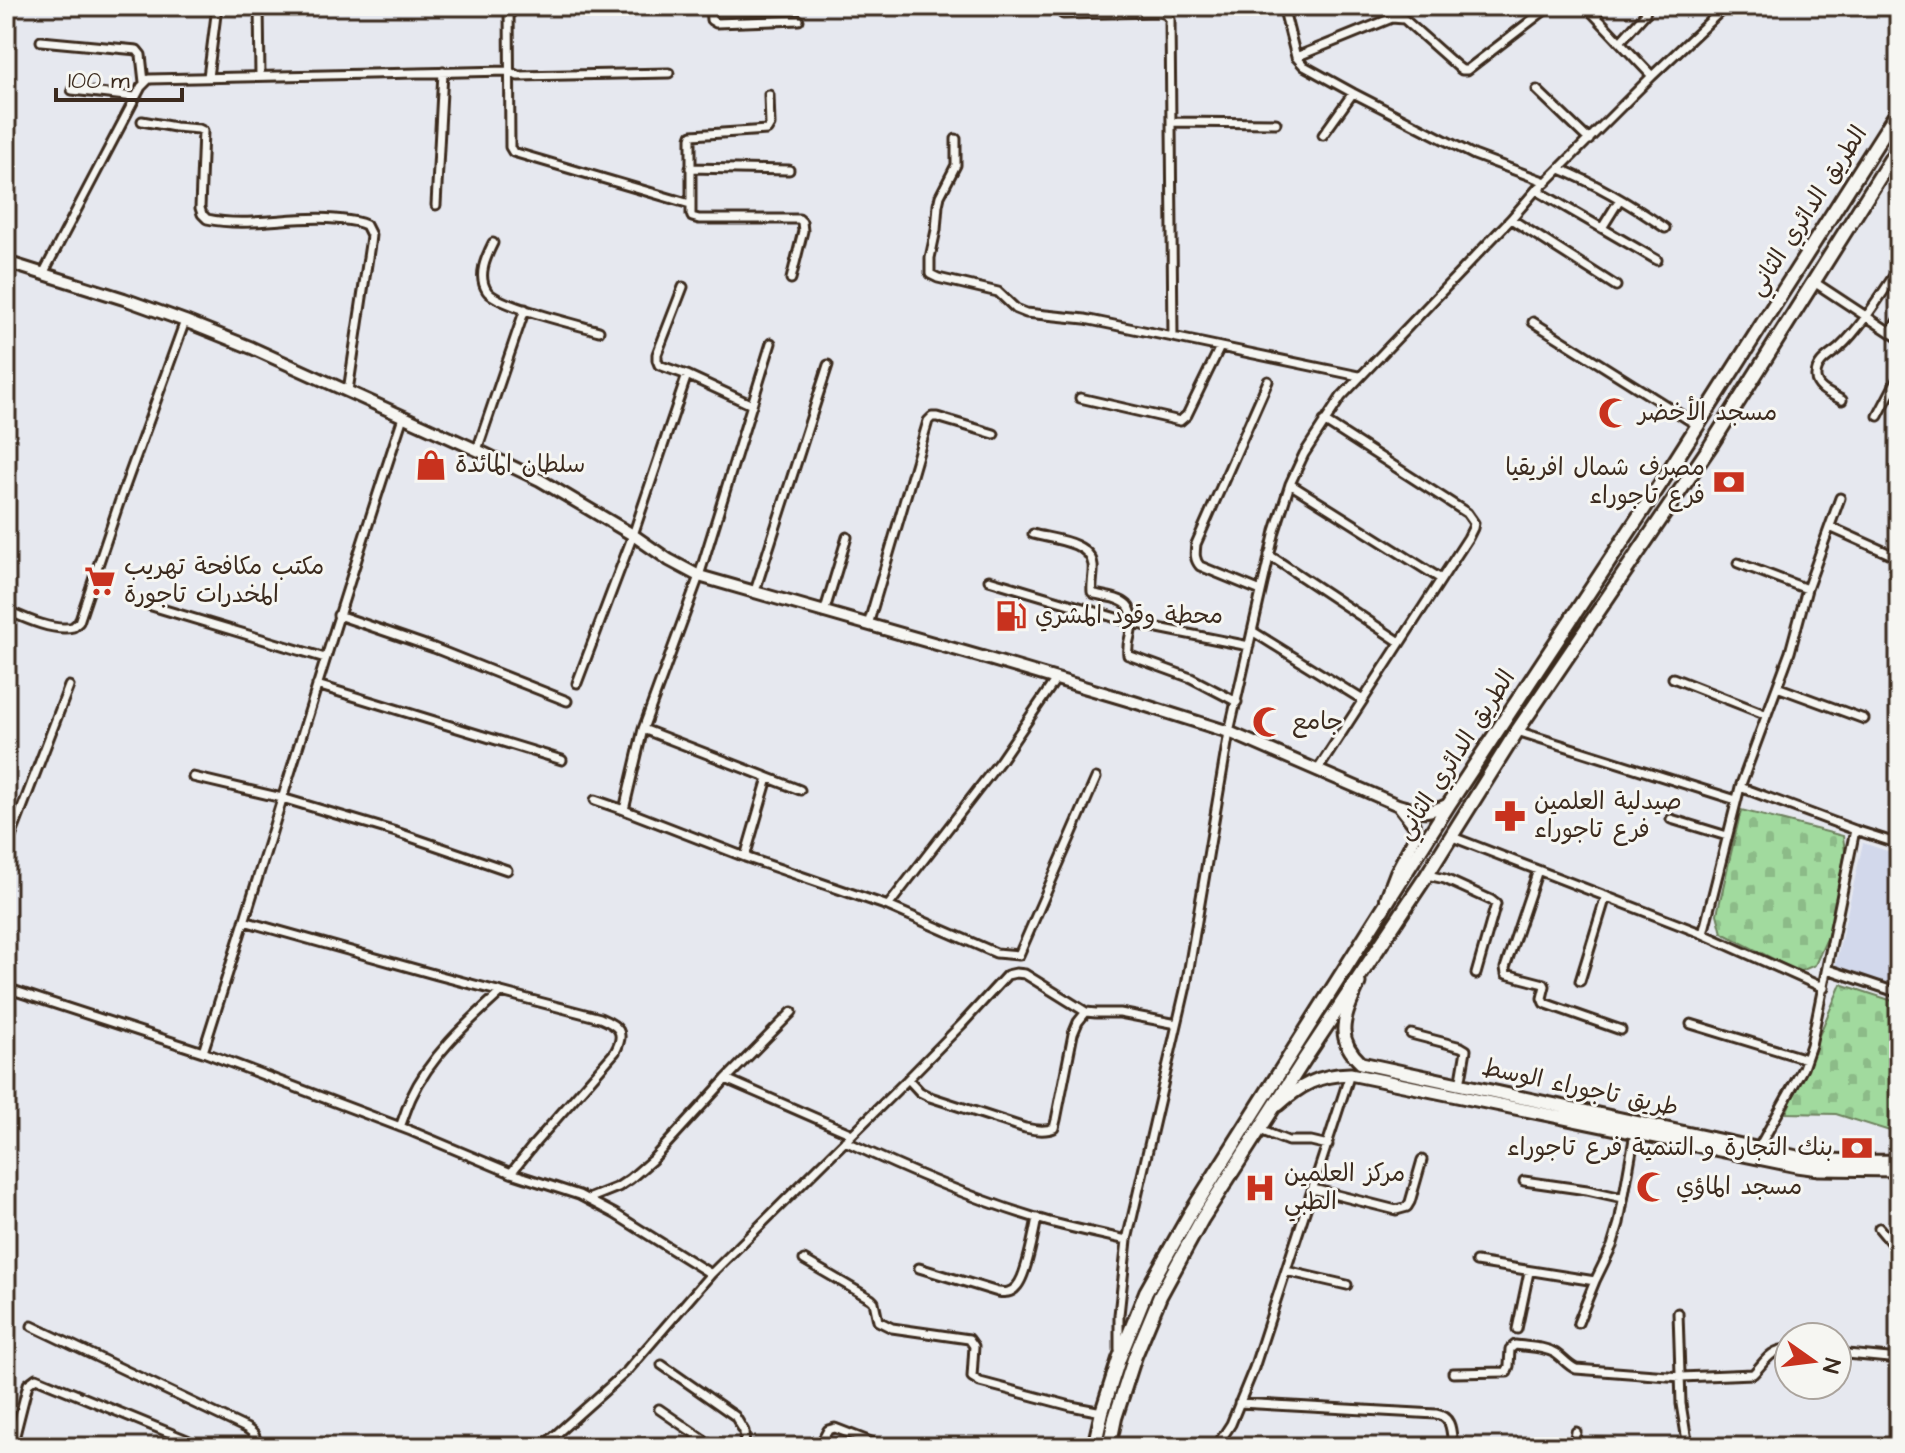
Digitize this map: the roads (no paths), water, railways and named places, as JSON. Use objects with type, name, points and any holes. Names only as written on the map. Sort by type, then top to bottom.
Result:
[{"type":"highway","name":"الطريق الدائري الثاني","points":[[1094,1447],[1119,1359],[1146,1292],[1190,1214],[1449,804],[1661,483],[1899,109]]},
{"type":"highway","name":"الطريق الدائري الثاني","points":[[1109,1447],[1135,1356],[1160,1296],[1202,1219],[1427,875],[1517,731],[1675,498],[1899,146]]},
{"type":"highway","points":[[1661,483],[1663,493],[1675,498]]},
{"type":"highway","points":[[1632,526],[1643,529],[1648,537]]},
{"type":"main road","points":[[6,262],[185,321],[348,391],[540,480],[699,576],[1229,732],[1398,805],[1432,812],[1449,804]]},
{"type":"main road","points":[[1383,909],[1392,880],[1416,834],[1414,825],[1398,805]]},
{"type":"main road","name":"طريق تاجوراء الوسط","points":[[1367,964],[1344,1027],[1345,1043],[1361,1063],[1797,1166],[1899,1170]]},
{"type":"main road","name":"طريق تاجوراء الوسط","points":[[1274,1109],[1300,1086],[1328,1076],[1350,1074],[1635,1133],[1821,1160],[1899,1161]]},
{"type":"street","points":[[259,6],[260,76]]},
{"type":"street","points":[[509,6],[510,147],[513,152],[690,204]]},
{"type":"street","points":[[710,6],[711,20],[716,23],[799,20]]},
{"type":"street","points":[[1283,6],[1296,57],[1304,66],[1474,155],[1546,182]]},
{"type":"street","points":[[1296,57],[1392,18],[1399,18],[1404,19],[1458,67],[1467,70],[1550,6]]},
{"type":"street","points":[[1586,6],[1652,76]]},
{"type":"street","points":[[1620,42],[1645,14],[1647,6]]},
{"type":"street","points":[[208,77],[217,7]]},
{"type":"street","points":[[1119,1359],[1119,1315],[1127,1240],[1186,986],[1229,732],[1269,555],[1290,484],[1324,421],[1359,376],[1536,190],[1721,8]]},
{"type":"street","points":[[1063,14],[1160,12],[1168,16],[1171,26],[1173,337]]},
{"type":"street","points":[[41,41],[137,50],[141,55],[144,82]]},
{"type":"street","points":[[43,274],[135,97],[149,79],[508,71],[518,76],[669,73]]},
{"type":"street","points":[[436,205],[443,72]]},
{"type":"street","points":[[72,90],[135,97]]},
{"type":"street","points":[[1537,90],[1589,140]]},
{"type":"street","points":[[1323,135],[1353,93]]},
{"type":"street","points":[[769,95],[770,125],[767,130],[692,135],[690,204],[692,217],[699,219],[799,219],[803,231],[791,279]]},
{"type":"street","points":[[142,121],[203,131],[200,208],[207,219],[253,221],[312,216],[366,225],[371,235],[348,391]]},
{"type":"street","points":[[1171,122],[1276,123]]},
{"type":"street","points":[[956,139],[956,165],[938,205],[930,274],[998,292],[1016,309],[1026,313],[1085,319],[1359,376]]},
{"type":"street","points":[[690,168],[789,170]]},
{"type":"street","points":[[1560,169],[1620,199],[1665,228]]},
{"type":"street","points":[[1536,190],[1657,260]]},
{"type":"street","points":[[1602,228],[1620,199]]},
{"type":"street","points":[[1511,219],[1616,286]]},
{"type":"street","points":[[493,243],[483,271],[488,292],[497,299],[525,309],[599,331]]},
{"type":"street","points":[[1842,400],[1820,387],[1815,377],[1817,370],[1865,317],[1899,268]]},
{"type":"street","points":[[1814,282],[1899,338]]},
{"type":"street","points":[[683,287],[657,354],[659,365],[752,405]]},
{"type":"street","points":[[477,450],[525,309]]},
{"type":"street","points":[[1890,332],[1899,319]]},
{"type":"street","points":[[6,610],[59,628],[73,627],[79,622],[185,321]]},
{"type":"street","points":[[1533,322],[1697,425]]},
{"type":"street","points":[[624,810],[643,729],[699,576],[771,343]]},
{"type":"street","points":[[1080,398],[1180,421],[1187,415],[1220,347]]},
{"type":"street","points":[[755,591],[828,365]]},
{"type":"street","points":[[577,683],[633,535],[687,375]]},
{"type":"street","points":[[1878,416],[1899,376]]},
{"type":"street","points":[[1261,591],[1200,566],[1195,554],[1196,544],[1268,381]]},
{"type":"street","points":[[203,1052],[338,615],[403,417]]},
{"type":"street","points":[[868,625],[928,421],[937,417],[994,434]]},
{"type":"street","points":[[1317,771],[1474,523],[1472,518],[1324,421]]},
{"type":"street","points":[[1290,484],[1441,579]]},
{"type":"street","points":[[1703,934],[1740,787],[1790,652],[1807,589],[1840,498]]},
{"type":"street","points":[[1830,527],[1899,558]]},
{"type":"street","points":[[1033,534],[1087,552],[1093,566],[1092,592],[1122,600],[1131,609],[1133,623],[1128,655],[1191,678],[1237,702]]},
{"type":"street","points":[[824,613],[847,537]]},
{"type":"street","points":[[1269,555],[1400,642]]},
{"type":"street","points":[[1738,563],[1807,589]]},
{"type":"street","points":[[989,580],[1133,623],[1249,646]]},
{"type":"street","points":[[145,604],[325,658]]},
{"type":"street","points":[[338,615],[434,648],[567,701]]},
{"type":"street","points":[[1252,631],[1363,700]]},
{"type":"street","points":[[1673,678],[1767,715]]},
{"type":"street","points":[[888,906],[1000,761],[1056,679]]},
{"type":"street","points":[[317,685],[562,760]]},
{"type":"street","points":[[6,850],[69,686]]},
{"type":"street","points":[[1777,687],[1864,719]]},
{"type":"street","points":[[643,729],[800,790]]},
{"type":"street","points":[[1517,731],[1736,800]]},
{"type":"street","points":[[193,777],[282,798],[507,870]]},
{"type":"street","points":[[745,857],[768,778]]},
{"type":"street","points":[[595,800],[745,857],[888,906],[996,953],[1019,955],[1096,778]]},
{"type":"street","points":[[1740,787],[1899,844]]},
{"type":"street","points":[[1671,819],[1727,836]]},
{"type":"street","points":[[1758,1149],[1811,1045],[1855,830]]},
{"type":"street","points":[[1450,836],[1703,934],[1824,988]]},
{"type":"street","points":[[1538,870],[1505,968],[1506,974],[1544,984],[1544,1003],[1621,1030]]},
{"type":"street","points":[[1427,875],[1445,879],[1496,904],[1476,974]]},
{"type":"street","points":[[1580,981],[1606,896]]},
{"type":"street","points":[[244,921],[613,1023],[621,1035],[615,1052],[511,1173]]},
{"type":"street","points":[[1827,969],[1899,993]]},
{"type":"street","points":[[542,1447],[627,1371],[711,1274],[908,1079],[1007,975],[1025,974],[1086,1012],[1120,1013],[1177,1024]]},
{"type":"street","points":[[6,988],[203,1052],[511,1173],[588,1199],[711,1274]]},
{"type":"street","points":[[400,1127],[411,1097],[436,1059],[501,992]]},
{"type":"street","points":[[588,1199],[618,1187],[652,1160],[792,1012]]},
{"type":"street","points":[[908,1079],[920,1092],[930,1097],[1035,1131],[1050,1130],[1054,1128],[1056,1120],[1073,1034],[1086,1012]]},
{"type":"street","points":[[1691,1024],[1806,1059]]},
{"type":"street","points":[[1411,1034],[1466,1050],[1460,1085]]},
{"type":"street","points":[[1224,1447],[1254,1368],[1350,1074]]},
{"type":"street","points":[[726,1079],[852,1134]]},
{"type":"street","points":[[1260,1130],[1288,1141],[1328,1145]]},
{"type":"street","points":[[1578,1323],[1619,1223],[1635,1133]]},
{"type":"street","points":[[845,1141],[969,1194],[1037,1218],[1127,1240]]},
{"type":"street","points":[[1313,1189],[1402,1209],[1410,1202],[1422,1160]]},
{"type":"street","points":[[1524,1181],[1623,1198]]},
{"type":"street","points":[[919,1268],[1008,1293],[1019,1285],[1037,1218]]},
{"type":"street","points":[[1879,1228],[1899,1252]]},
{"type":"street","points":[[804,1260],[871,1299],[878,1321],[884,1325],[969,1339],[974,1346],[972,1377],[980,1382],[1102,1412]]},
{"type":"street","points":[[1476,1262],[1595,1281]]},
{"type":"street","points":[[1286,1271],[1347,1285]]},
{"type":"street","points":[[1517,1329],[1529,1272]]},
{"type":"street","points":[[1678,1313],[1682,1413],[1688,1447]]},
{"type":"street","points":[[32,1326],[246,1428],[257,1439],[255,1447]]},
{"type":"street","points":[[1453,1373],[1507,1372],[1510,1349],[1515,1345],[1548,1350],[1576,1369],[1681,1377],[1753,1374],[1773,1353]]},
{"type":"street","points":[[1853,1355],[1899,1359]]},
{"type":"street","points":[[662,1365],[735,1416],[744,1431],[745,1447]]},
{"type":"street","points":[[12,1447],[28,1384],[36,1378],[187,1440],[191,1447]]},
{"type":"street","points":[[1239,1403],[1444,1415],[1450,1426],[1453,1447]]},
{"type":"street","points":[[659,1409],[714,1447]]},
{"type":"street","points":[[1216,1447],[1231,1424]]},
{"type":"street","points":[[819,1447],[828,1430],[835,1428],[884,1447]]},
{"type":"street","points":[[1574,1447],[1576,1432]]},
{"type":"place","name":"مسجد الأخضر","points":[[1614,413]]},
{"type":"place","name":"سلطان المائدة","points":[[431,465]]},
{"type":"place","name":"مصرف شمال افريقيا فرع تاجوراء","points":[[1729,482]]},
{"type":"place","name":"مكتب مكافحة تهريب المخدرات تاجورة","points":[[100,581]]},
{"type":"place","name":"محطة وقود المشري","points":[[1011,616]]},
{"type":"place","name":"جامع","points":[[1268,722]]},
{"type":"place","name":"صيدلية العلمين فرع تاجوراء","points":[[1510,816]]},
{"type":"place","name":"بنك التجارة و التنمية فرع تاجوراء","points":[[1857,1148]]},
{"type":"place","name":"مسجد الماؤي","points":[[1652,1187]]},
{"type":"place","name":"مركز العلمين الطبي","points":[[1260,1188]]}]
